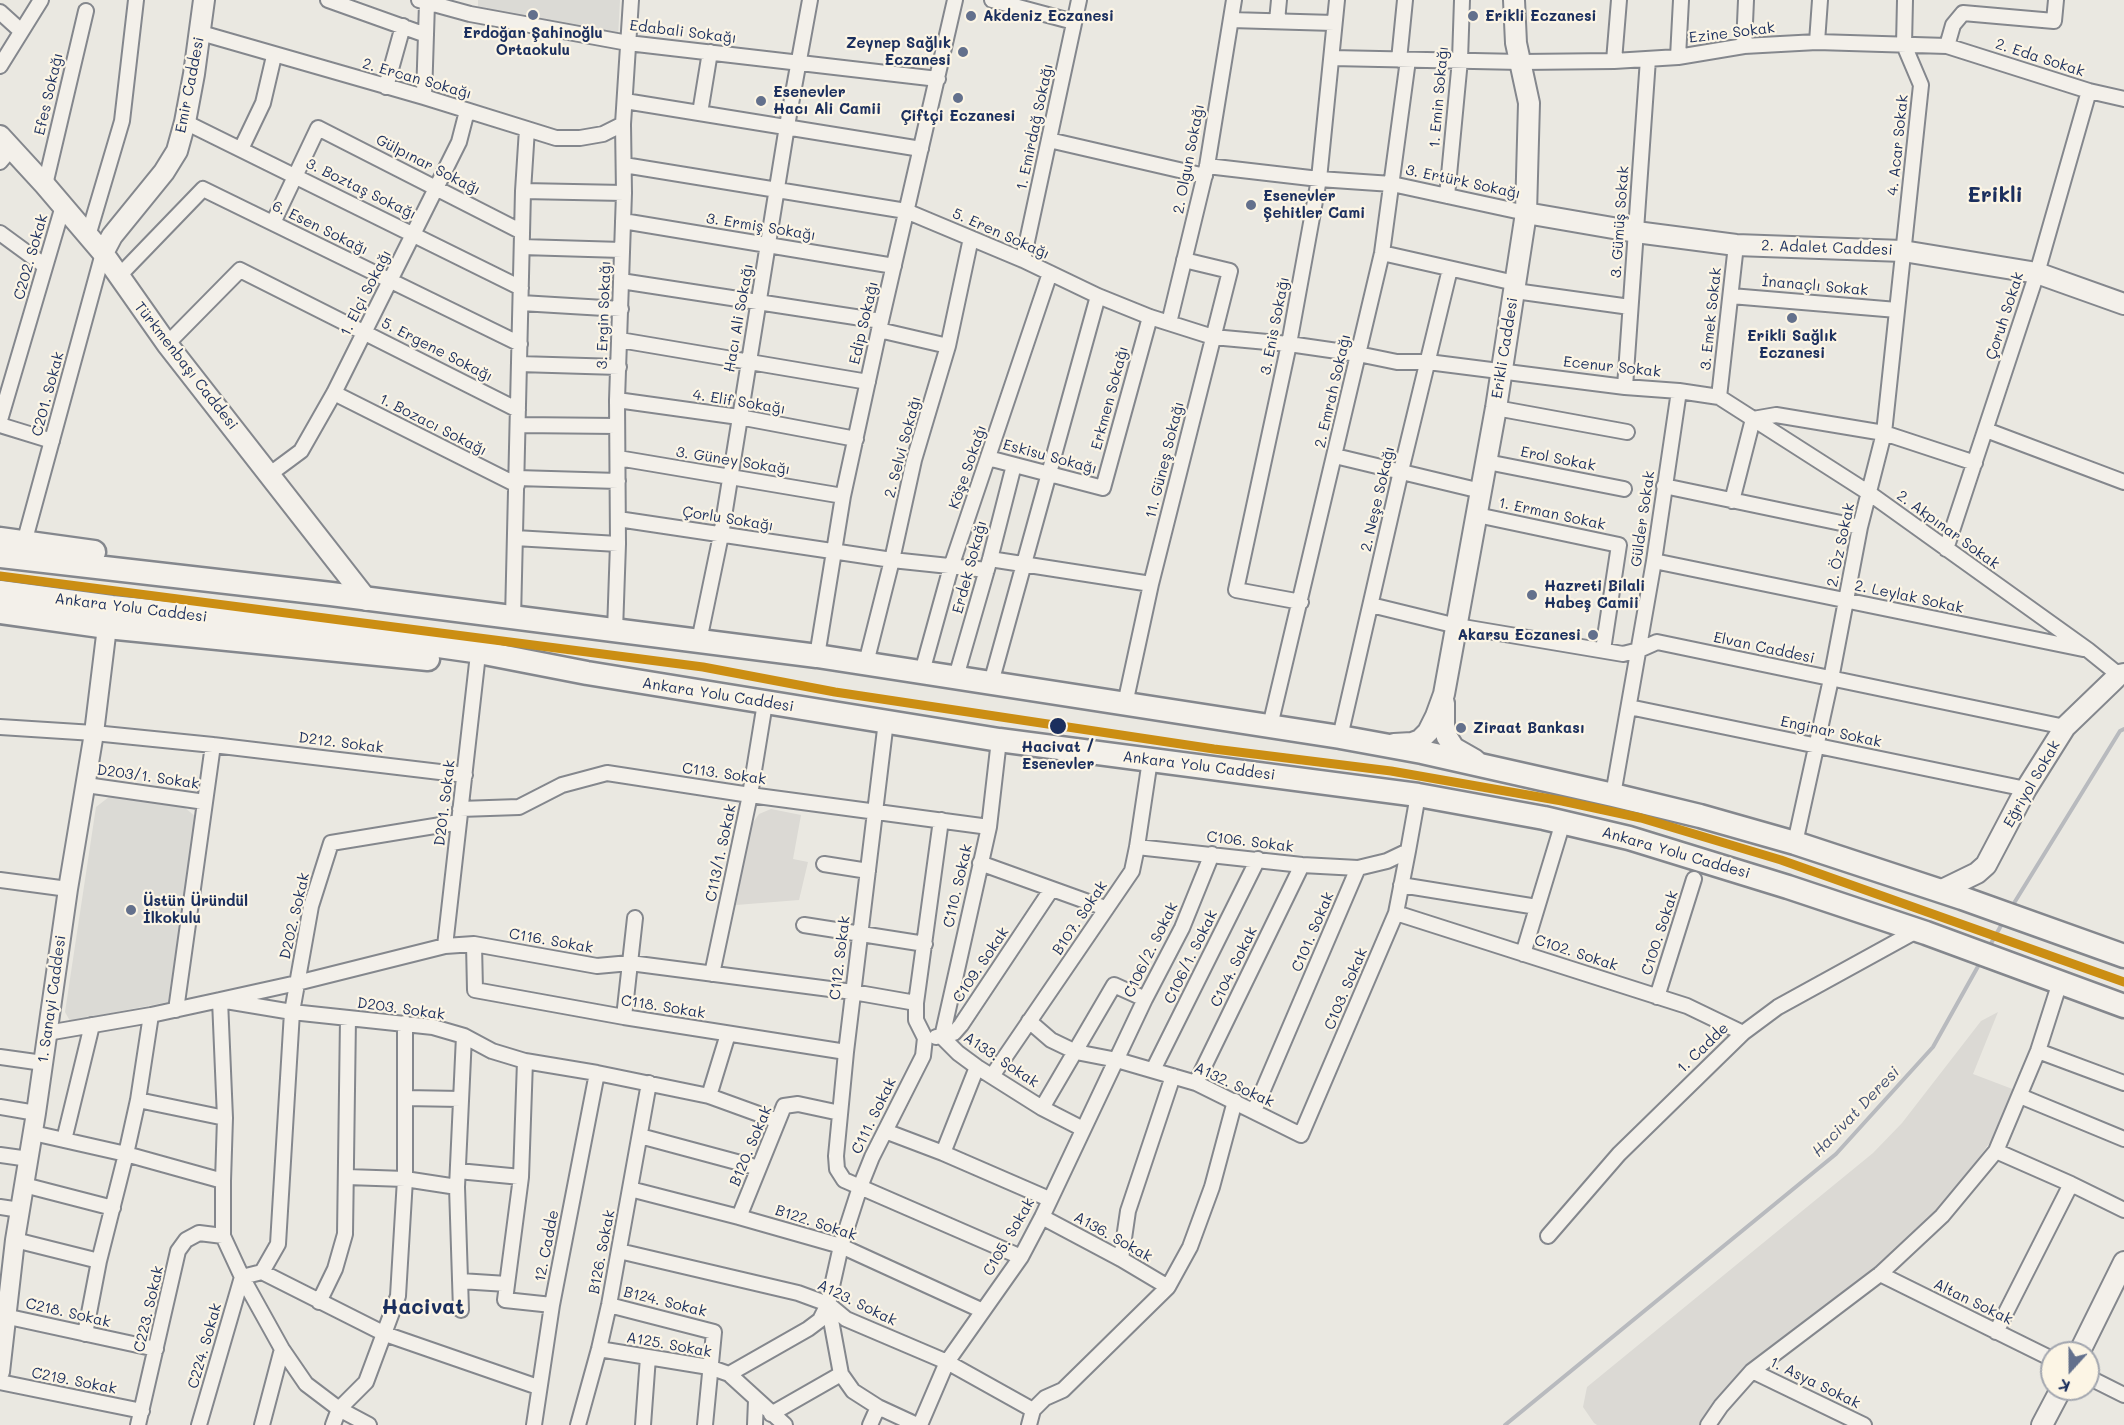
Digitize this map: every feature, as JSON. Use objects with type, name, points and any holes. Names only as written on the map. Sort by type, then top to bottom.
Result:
[{"type":"highway","points":[[0,539],[207,567],[367,600],[817,656],[1380,744],[1489,766],[1613,795],[1700,816],[1795,843],[1962,898],[2124,957]]},
{"type":"highway","points":[[0,556],[331,594]]},
{"type":"highway","name":"Ankara Yolu Caddesi","points":[[0,592],[112,607],[341,632],[474,651],[587,673],[999,740],[1418,795],[1563,822],[1652,845],[1788,886],[1922,931],[2124,1005]]},
{"type":"highway","points":[[0,612],[107,627],[587,673]]},
{"type":"main road","name":"Emir Caddesi","points":[[103,253],[112,236],[164,172],[177,152],[185,122],[201,33],[204,0]]},
{"type":"main road","name":"Erikli Caddesi","points":[[1444,694],[1478,515],[1526,213],[1529,103],[1516,43],[1514,0]]},
{"type":"main road","name":"Türkmenbaşı Caddesi","points":[[4,149],[45,185],[103,253],[167,344],[367,600]]},
{"type":"main road","name":"2. Adalet Caddesi","points":[[1526,213],[1636,232],[1736,245],[1903,251],[2037,273],[2124,304]]},
{"type":"main road","name":"Eğriyol Sokak","points":[[1940,891],[1977,873],[1986,865],[2026,789],[2065,727],[2122,670]]},
{"type":"main road","points":[[1380,744],[1403,744],[1420,740],[1428,732],[1444,694]]},
{"type":"main road","points":[[1444,694],[1444,726],[1447,737],[1454,748],[1489,766]]},
{"type":"main road","points":[[2085,1341],[2124,1262]]},
{"type":"main road","points":[[2042,1425],[2055,1401]]},
{"type":"street","points":[[0,66],[41,0]]},
{"type":"street","points":[[88,236],[122,121],[136,0]]},
{"type":"street","points":[[328,0],[426,35]]},
{"type":"street","name":"3. Ergin Sokağı","points":[[615,631],[618,544],[617,400],[624,193],[623,124],[631,0]]},
{"type":"street","name":"Hacı Ali Sokağı","points":[[699,641],[721,535],[776,190],[810,0]]},
{"type":"street","name":"Edip Sokağı","points":[[817,656],[843,496],[955,0]]},
{"type":"street","points":[[992,0],[1074,22]]},
{"type":"street","name":"1. Emirdağ Sokağı","points":[[1023,260],[1079,0]]},
{"type":"street","name":"2. Olgun Sokağı","points":[[1169,323],[1206,171],[1234,0]]},
{"type":"street","points":[[1277,21],[1279,0]]},
{"type":"street","name":"3. Enis Sokağı","points":[[1301,602],[1236,590],[1289,344],[1319,179],[1337,0]]},
{"type":"street","name":"2. Emrah Sokağı","points":[[1270,726],[1382,253],[1392,184],[1404,60],[1405,0]]},
{"type":"street","name":"1. Emin Sokağı","points":[[1447,196],[1460,60],[1462,0]]},
{"type":"street","points":[[1614,61],[1619,0]]},
{"type":"street","points":[[1678,57],[1681,0]]},
{"type":"street","points":[[1744,46],[1746,0]]},
{"type":"street","points":[[1817,42],[1820,0]]},
{"type":"street","points":[[1904,45],[1905,0]]},
{"type":"street","points":[[1947,46],[1953,25],[1964,13],[2054,21],[2056,0]]},
{"type":"street","name":"Edabali Sokağı","points":[[424,97],[426,35],[423,1],[470,7],[628,42],[938,79]]},
{"type":"street","name":"Efes Sokağı","points":[[45,185],[86,11]]},
{"type":"street","points":[[0,12],[21,31]]},
{"type":"street","points":[[1231,20],[1334,23]]},
{"type":"street","points":[[386,87],[402,26]]},
{"type":"street","name":"2. Ercan Sokağı","points":[[201,33],[274,56],[424,97],[556,138],[580,138],[603,134],[623,124]]},
{"type":"street","name":"Ezine Sokak","points":[[1332,58],[1521,62],[1614,61],[1678,57],[1744,46],[1817,42],[1947,46]]},
{"type":"street","name":"4. Acar Sokak","points":[[1903,251],[1921,85],[1904,45]]},
{"type":"street","name":"2. Eda Sokak","points":[[1947,46],[2089,91],[2124,99]]},
{"type":"street","points":[[700,113],[710,52]]},
{"type":"street","points":[[241,149],[262,103],[274,56]]},
{"type":"street","name":"3. Gümüş Sokak","points":[[1625,387],[1648,59]]},
{"type":"street","name":"Çoruh Sokak","points":[[1946,549],[2037,273],[2089,91]]},
{"type":"street","points":[[625,101],[921,149]]},
{"type":"street","name":"1. Elçi Sokağı","points":[[270,474],[301,451],[334,393],[366,333],[459,142],[467,111]]},
{"type":"street","name":"3. Boztaş Sokağı","points":[[185,122],[521,288]]},
{"type":"street","name":"Gülpınar Sokağı","points":[[296,176],[318,128],[522,231]]},
{"type":"street","points":[[513,619],[523,191],[527,129]]},
{"type":"street","name":"3. Ertürk Sokağı","points":[[1048,140],[1206,171],[1392,184],[1526,213]]},
{"type":"street","name":"5. Eren Sokağı","points":[[624,165],[906,211],[1023,260],[1098,296],[1150,317],[1213,337],[1289,344],[1397,362],[1428,362]]},
{"type":"street","points":[[273,223],[296,176]]},
{"type":"street","name":"6. Esen Sokağı","points":[[118,277],[203,189],[520,344]]},
{"type":"street","points":[[523,191],[624,193]]},
{"type":"street","name":"C202. Sokak","points":[[0,420],[63,206]]},
{"type":"street","name":"3. Ermiş Sokağı","points":[[623,221],[894,266]]},
{"type":"street","points":[[0,233],[45,266]]},
{"type":"street","name":"2. Selvi Sokağı","points":[[866,663],[914,460],[948,346],[971,238]]},
{"type":"street","name":"3. Emek Sokak","points":[[1719,397],[1736,245]]},
{"type":"street","points":[[522,247],[622,250]]},
{"type":"street","name":"2. Öz Sokak","points":[[1795,843],[1831,679],[1860,528],[1884,433],[1903,251]]},
{"type":"street","name":"C201. Sokak","points":[[24,543],[103,253]]},
{"type":"street","points":[[1382,253],[1515,287],[1630,308]]},
{"type":"street","name":"11. Güneş Sokağı","points":[[1125,704],[1151,585],[1230,271],[1184,260]]},
{"type":"street","name":"2. Neşe Sokağı","points":[[1340,737],[1450,269]]},
{"type":"street","name":"5. Ergene Sokağı","points":[[167,344],[240,270],[518,410]]},
{"type":"street","name":"Köşe Sokağı","points":[[922,672],[951,567],[1050,273]]},
{"type":"street","points":[[621,281],[758,301],[880,326],[948,346]]},
{"type":"street","points":[[991,683],[1098,296]]},
{"type":"street","name":"İnanaçlı Sokak","points":[[1731,296],[1897,310]]},
{"type":"street","points":[[521,303],[621,309]]},
{"type":"street","name":"Erkmen Sokağı","points":[[1103,488],[1150,317]]},
{"type":"street","points":[[620,340],[868,381]]},
{"type":"street","name":"Ecenur Sokak","points":[[1428,362],[1719,397]]},
{"type":"street","points":[[519,364],[619,367]]},
{"type":"street","name":"Gülder Sokak","points":[[1613,795],[1654,561],[1679,391]]},
{"type":"street","name":"1. Bozacı Sokağı","points":[[334,393],[517,482],[618,481]]},
{"type":"street","name":"2. Akpınar Sokak","points":[[1719,397],[1869,493],[2088,650],[2122,670]]},
{"type":"street","name":"4. Elif Sokağı","points":[[617,400],[739,417],[856,439]]},
{"type":"street","points":[[1496,408],[1627,432]]},
{"type":"street","points":[[1732,501],[1753,419],[1776,415],[1884,433],[1975,462]]},
{"type":"street","points":[[0,425],[52,441]]},
{"type":"street","points":[[518,425],[617,426]]},
{"type":"street","points":[[1986,430],[2124,482]]},
{"type":"street","points":[[1335,456],[1481,491]]},
{"type":"street","name":"3. Güney Sokağı","points":[[618,458],[843,496]]},
{"type":"street","name":"Eskisu Sokağı","points":[[988,458],[1103,488]]},
{"type":"street","name":"Erol Sokak","points":[[1487,462],[1624,489]]},
{"type":"street","name":"Erdek Sokağı","points":[[956,677],[1014,465]]},
{"type":"street","points":[[1664,486],[1860,528]]},
{"type":"street","name":"1. Erman Sokak","points":[[1478,515],[1619,545],[1603,650]]},
{"type":"street","name":"Çorlu Sokağı","points":[[618,519],[892,560],[951,567],[1024,565],[1151,585]]},
{"type":"street","points":[[515,538],[618,544]]},
{"type":"street","name":"2. Leylak Sokak","points":[[1654,561],[2088,650]]},
{"type":"street","name":"Elvan Caddesi","points":[[1371,605],[1457,626],[1623,654],[1657,642],[2065,727]]},
{"type":"street","name":"1. Sanayi Caddesi","points":[[0,1366],[6,1265],[15,1240],[29,1160],[68,890],[94,733],[107,627]]},
{"type":"street","name":"D201. Sokak","points":[[445,946],[477,663]]},
{"type":"street","name":"C113/1. Sokak","points":[[712,974],[750,795],[765,703]]},
{"type":"street","name":"Enginar Sokak","points":[[1629,707],[2026,789]]},
{"type":"street","name":"C112. Sokak","points":[[860,1187],[844,1180],[837,1169],[836,1156],[846,1052],[886,721]]},
{"type":"street","name":"D212. Sokak","points":[[0,727],[213,744],[465,775]]},
{"type":"street","name":"C110. Sokak","points":[[942,1037],[989,827],[999,740]]},
{"type":"street","name":"D203/1. Sokak","points":[[176,1010],[213,744]]},
{"type":"street","name":"B107. Sokak","points":[[992,1076],[1132,871],[1150,760]]},
{"type":"street","name":"C113. Sokak","points":[[460,816],[519,807],[562,784],[608,773],[750,795],[989,827]]},
{"type":"street","name":"D203/1. Sokak","points":[[86,785],[205,802]]},
{"type":"street","points":[[1358,868],[1387,861],[1408,852],[1418,795]]},
{"type":"street","name":"D202. Sokak","points":[[297,983],[311,906],[331,843],[460,816]]},
{"type":"street","points":[[941,820],[916,1003],[916,1020],[925,1038],[942,1037]]},
{"type":"street","points":[[1523,954],[1563,822]]},
{"type":"street","name":"C106. Sokak","points":[[1137,847],[1302,865],[1358,868]]},
{"type":"street","name":"C103. Sokak","points":[[1302,1135],[1396,913],[1408,852]]},
{"type":"street","name":"C106/2. Sokak","points":[[1117,1060],[1145,999],[1182,928],[1212,854]]},
{"type":"street","name":"C106/1. Sokak","points":[[1153,1071],[1258,859]]},
{"type":"street","points":[[980,863],[1105,908]]},
{"type":"street","points":[[824,864],[868,871]]},
{"type":"street","name":"C104. Sokak","points":[[1196,1083],[1302,865]]},
{"type":"street","name":"C101. Sokak","points":[[1254,1111],[1358,868]]},
{"type":"street","name":"C100. Sokak","points":[[1657,996],[1695,879]]},
{"type":"street","points":[[0,880],[68,890]]},
{"type":"street","points":[[1401,885],[1537,907]]},
{"type":"street","name":"C109. Sokak","points":[[942,1037],[954,1033],[961,1025],[1051,890]]},
{"type":"street","name":"C102. Sokak","points":[[1396,913],[1687,1006],[1743,1033]]},
{"type":"street","points":[[624,1017],[635,918]]},
{"type":"street","points":[[804,925],[925,944]]},
{"type":"street","name":"1. Cadde","points":[[1548,1236],[1619,1154],[1743,1033],[1778,1007],[1922,931]]},
{"type":"street","name":"C116. Sokak","points":[[220,1000],[445,946],[474,944],[597,966],[630,963],[853,992],[916,1003]]},
{"type":"street","name":"C118. Sokak","points":[[474,944],[475,990],[624,1017],[846,1052]]},
{"type":"street","points":[[1708,1425],[1721,1406],[1752,1371],[1880,1274],[1942,1216],[1996,1151],[2037,1051],[2055,980]]},
{"type":"street","points":[[262,1272],[278,1244],[292,1012],[297,983]]},
{"type":"street","name":"A133. Sokak","points":[[1042,1107],[1114,985],[1145,999]]},
{"type":"street","points":[[220,1000],[225,1118],[223,1236],[242,1277],[282,1349],[306,1384],[339,1409],[369,1425]]},
{"type":"street","name":"D203. Sokak","points":[[47,1033],[151,1015],[220,1000],[292,1012],[433,1027],[464,1036],[492,1051],[525,1061],[709,1096],[778,1121]]},
{"type":"street","points":[[84,1334],[138,1100],[151,1015]]},
{"type":"street","points":[[319,1302],[335,1269],[345,1234],[348,1018]]},
{"type":"street","points":[[1029,1021],[1051,1041],[1076,1052],[1117,1060]]},
{"type":"street","points":[[333,1425],[339,1409],[366,1382],[398,1296],[405,1179],[405,1023]]},
{"type":"street","points":[[64,1140],[92,1025]]},
{"type":"street","points":[[709,1096],[728,1034]]},
{"type":"street","points":[[461,1310],[457,1187],[464,1036]]},
{"type":"street","name":"A133. Sokak","points":[[942,1037],[977,1067],[1083,1130]]},
{"type":"street","name":"C111. Sokak","points":[[729,1374],[820,1320],[828,1305],[841,1246],[860,1187],[923,1056],[925,1038]]},
{"type":"street","points":[[2037,1051],[2124,1083]]},
{"type":"street","points":[[0,1057],[43,1063]]},
{"type":"street","name":"A132. Sokak","points":[[1117,1060],[1196,1083],[1302,1135]]},
{"type":"street","name":"C105. Sokak","points":[[919,1425],[947,1362],[1020,1257],[1042,1217],[1117,1060]]},
{"type":"street","points":[[525,1061],[521,1177],[505,1300],[552,1305]]},
{"type":"street","points":[[944,1153],[977,1067]]},
{"type":"street","name":"12. Cadde","points":[[534,1425],[552,1305],[597,1073]]},
{"type":"street","points":[[1121,1259],[1128,1211],[1173,1076]]},
{"type":"street","name":"B126. Sokak","points":[[578,1425],[609,1305],[649,1083]]},
{"type":"street","points":[[2020,1096],[2124,1139]]},
{"type":"street","points":[[405,1098],[461,1099]]},
{"type":"street","points":[[138,1100],[225,1118]]},
{"type":"street","points":[[1029,1425],[1033,1410],[1045,1398],[1063,1390],[1168,1287],[1190,1247],[1212,1187],[1235,1101]]},
{"type":"street","name":"B120. Sokak","points":[[739,1217],[784,1106],[798,1104],[840,1113]]},
{"type":"street","points":[[0,1107],[36,1113]]},
{"type":"street","points":[[885,1131],[944,1153],[1049,1199]]},
{"type":"street","points":[[33,1133],[126,1154],[223,1181]]},
{"type":"street","points":[[640,1136],[759,1168]]},
{"type":"street","points":[[1996,1151],[2124,1210]]},
{"type":"street","points":[[0,1155],[29,1160]]},
{"type":"street","points":[[458,1171],[521,1177]]},
{"type":"street","points":[[347,1177],[405,1179],[457,1187]]},
{"type":"street","points":[[1996,1332],[2071,1184]]},
{"type":"street","points":[[24,1185],[114,1208]]},
{"type":"street","points":[[860,1187],[1020,1257]]},
{"type":"street","name":"B122. Sokak","points":[[630,1190],[739,1217],[841,1246],[983,1311]]},
{"type":"street","points":[[0,1207],[20,1210]]},
{"type":"street","name":"A136. Sokak","points":[[1042,1217],[1168,1287]]},
{"type":"street","name":"C223. Sokak","points":[[138,1425],[178,1251],[186,1240],[199,1233],[223,1236]]},
{"type":"street","points":[[15,1240],[99,1261]]},
{"type":"street","name":"A123. Sokak","points":[[619,1251],[798,1293],[828,1305],[846,1319],[947,1362],[1033,1410]]},
{"type":"street","points":[[242,1277],[262,1272],[385,1334],[538,1387]]},
{"type":"street","name":"Altan Sokak","points":[[1880,1274],[2040,1353]]},
{"type":"street","name":"C224. Sokak","points":[[199,1425],[242,1277]]},
{"type":"street","points":[[460,1281],[507,1284]]},
{"type":"street","name":"B124. Sokak","points":[[609,1305],[714,1332],[709,1367]]},
{"type":"street","points":[[828,1305],[841,1374],[854,1391],[878,1407],[919,1425]]},
{"type":"street","name":"C218. Sokak","points":[[4,1315],[156,1349]]},
{"type":"street","points":[[262,1425],[282,1349]]},
{"type":"street","name":"A125. Sokak","points":[[599,1349],[709,1367],[729,1374],[785,1425]]},
{"type":"street","points":[[643,1425],[648,1357]]},
{"type":"street","points":[[705,1425],[709,1367]]},
{"type":"street","name":"1. Asya Sokak","points":[[1752,1371],[1864,1425]]},
{"type":"street","points":[[771,1414],[841,1374]]},
{"type":"street","name":"C219. Sokak","points":[[0,1383],[141,1411]]},
{"type":"street","points":[[2100,1383],[2124,1395]]},
{"type":"street","points":[[754,1425],[756,1400]]},
{"type":"street","points":[[870,1425],[878,1407]]},
{"type":"shaded area","points":[[478,0],[620,0],[618,37],[550,21],[478,9]]},
{"type":"shaded area","name":"Üstün Üründül İlkokulu","points":[[109,797],[184,807],[196,817],[168,1002],[70,1021],[65,1012],[96,807]]},
{"type":"shaded area","points":[[771,809],[801,815],[793,859],[808,862],[799,900],[736,905],[750,827],[759,814]]},
{"type":"shaded area","points":[[1998,1012],[1973,1074],[2015,1090],[1995,1135],[1972,1168],[1935,1213],[1873,1271],[1756,1362],[1717,1400],[1701,1425],[1597,1425],[1594,1423],[1583,1407],[1587,1387],[1873,1153],[1902,1123],[1981,1021]]},
{"type":"waterway","name":"Hacivat Deresi","points":[[2011,908],[2120,731],[2124,729]]},
{"type":"waterway","name":"Hacivat Deresi","points":[[1989,947],[2003,922]]},
{"type":"waterway","name":"Hacivat Deresi","points":[[1505,1425],[1836,1154],[1933,1047],[1981,961]]},
{"type":"transit line","points":[[0,576],[703,667],[835,692],[1214,749],[1391,771],[1562,801],[1641,818],[1781,860],[2124,982]]},
{"type":"place","name":"Erdoğan Şahinoğlu Ortaokulu","points":[[533,15]]},
{"type":"place","name":"Akdeniz Eczanesi","points":[[971,16]]},
{"type":"place","name":"Erikli Eczanesi","points":[[1473,16]]},
{"type":"place","name":"Zeynep Sağlık Eczanesi","points":[[963,52]]},
{"type":"place","name":"Çiftçi Eczanesi","points":[[958,98]]},
{"type":"place","name":"Esenevler Hacı Ali Camii","points":[[761,101]]},
{"type":"place","name":"Esenevler Şehitler Cami","points":[[1251,205]]},
{"type":"place","name":"Erikli Sağlık Eczanesi","points":[[1792,318]]},
{"type":"place","name":"Hazreti Bilali Habeş Camii","points":[[1532,595]]},
{"type":"place","name":"Akarsu Eczanesi","points":[[1593,635]]},
{"type":"place","name":"Hacivat / Esenevler","points":[[1058,726]]},
{"type":"place","name":"Ziraat Bankası","points":[[1461,728]]},
{"type":"place","name":"Üstün Üründül İlkokulu","points":[[131,910]]},
{"type":"district","name":"Erikli","points":[[1995,196]]},
{"type":"district","name":"Hacivat","points":[[423,1308]]}]
